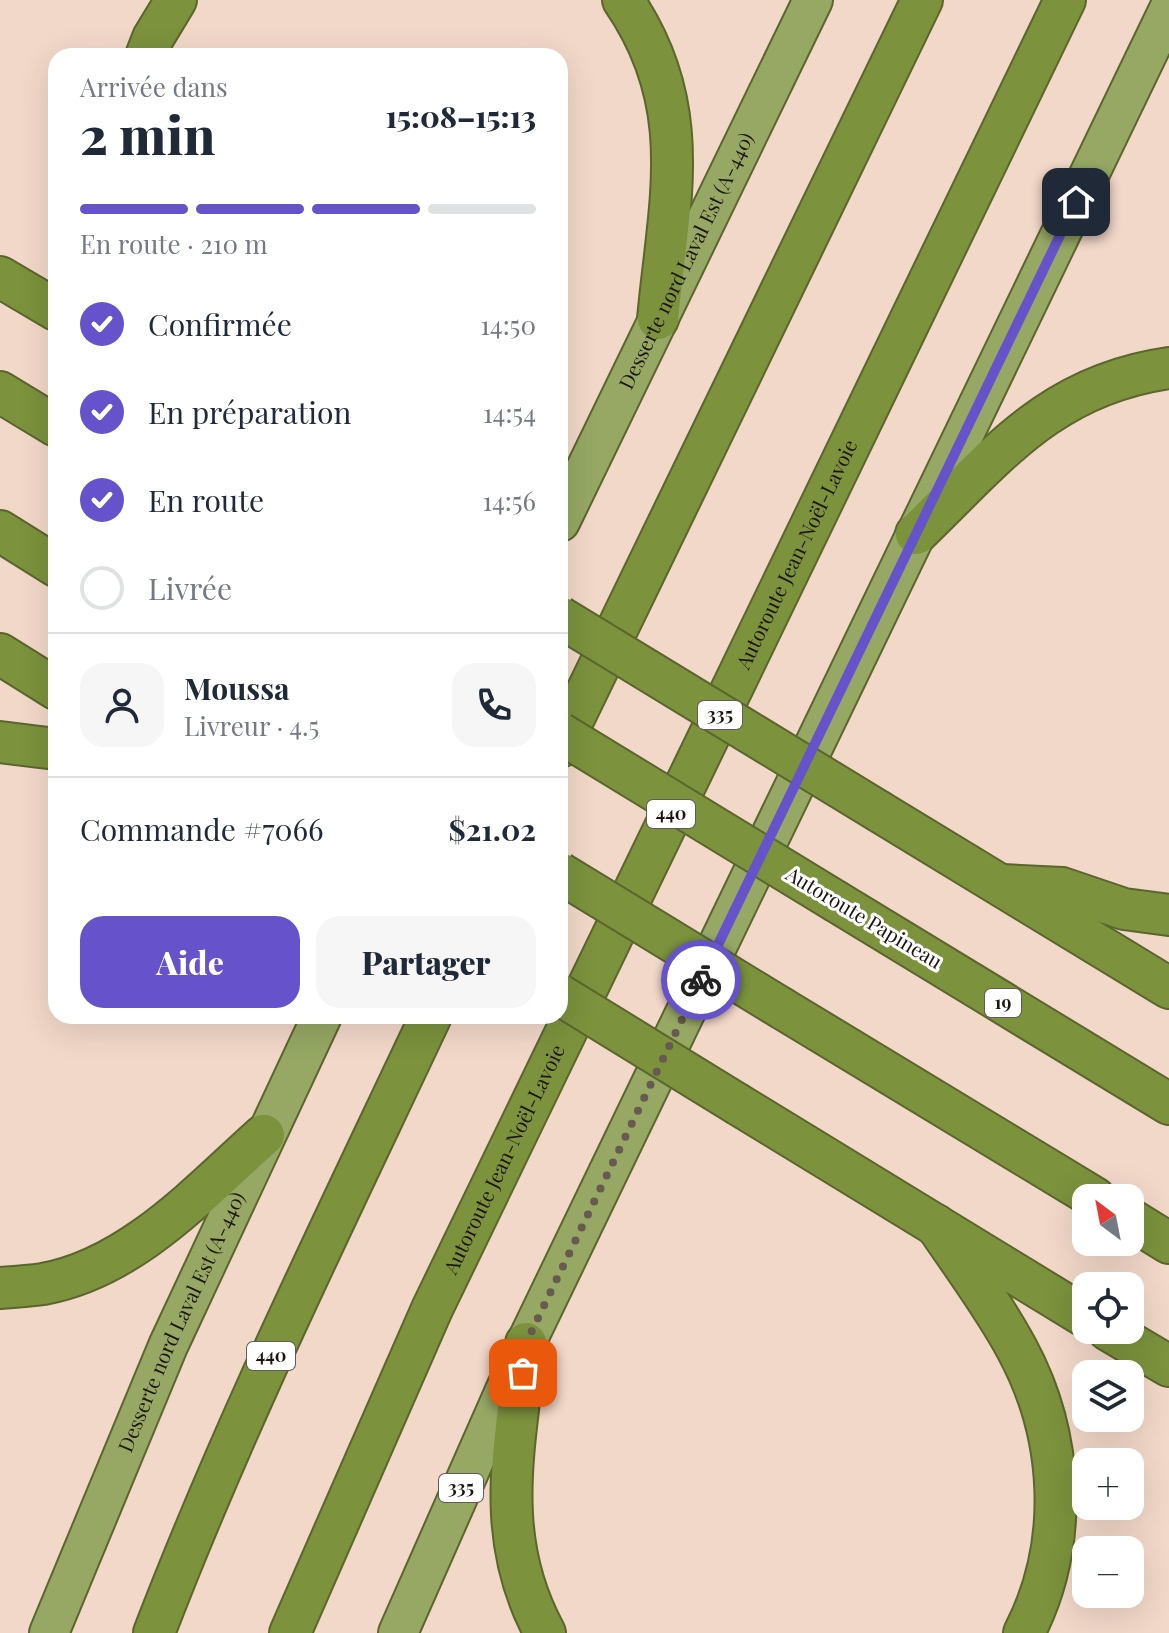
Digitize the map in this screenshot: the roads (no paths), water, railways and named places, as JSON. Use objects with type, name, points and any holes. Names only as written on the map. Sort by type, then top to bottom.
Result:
[{"type":"highway","points":[[149,48],[176,0]]},
{"type":"highway","points":[[623,0],[653,53],[671,119],[672,181],[658,319]]},
{"type":"highway","name":"Desserte nord Laval Est (A-440)","points":[[568,505],[813,0]]},
{"type":"highway","points":[[568,730],[922,0]]},
{"type":"highway","name":"Autoroute Jean-Noël-Lavoie","points":[[290,1633],[432,1309],[1065,0]]},
{"type":"highway","points":[[916,534],[1169,9]]},
{"type":"highway","points":[[0,277],[48,305]]},
{"type":"highway","name":"335","points":[[398,1633],[526,1343],[916,534],[1025,429],[1052,409],[1102,384],[1169,368]]},
{"type":"highway","points":[[0,392],[48,421]]},
{"type":"highway","points":[[0,531],[48,561]]},
{"type":"highway","name":"335","points":[[568,622],[998,885],[1062,888],[1124,909],[1169,915]]},
{"type":"highway","points":[[0,654],[48,684]]},
{"type":"highway","name":"Autoroute Papineau","points":[[568,738],[1169,1104]]},
{"type":"highway","points":[[0,742],[48,748]]},
{"type":"highway","points":[[568,878],[1072,1184]]},
{"type":"highway","points":[[998,885],[1169,988]]},
{"type":"highway","points":[[568,1000],[1072,1308]]},
{"type":"highway","name":"Desserte nord Laval Est (A-440)","points":[[49,1633],[163,1358],[318,1024]]},
{"type":"highway","name":"440","points":[[154,1633],[224,1462],[298,1296],[427,1024]]},
{"type":"highway","points":[[0,1288],[44,1284],[97,1265],[127,1249],[171,1217],[264,1135]]},
{"type":"highway","points":[[936,1225],[1017,1347],[1050,1440],[1057,1487],[1054,1536],[1045,1583],[1024,1633]]},
{"type":"highway","points":[[1144,1228],[1169,1243]]},
{"type":"highway","points":[[526,1343],[511,1483],[510,1524],[523,1584],[545,1633]]},
{"type":"highway","points":[[1132,1344],[1169,1366]]}]
